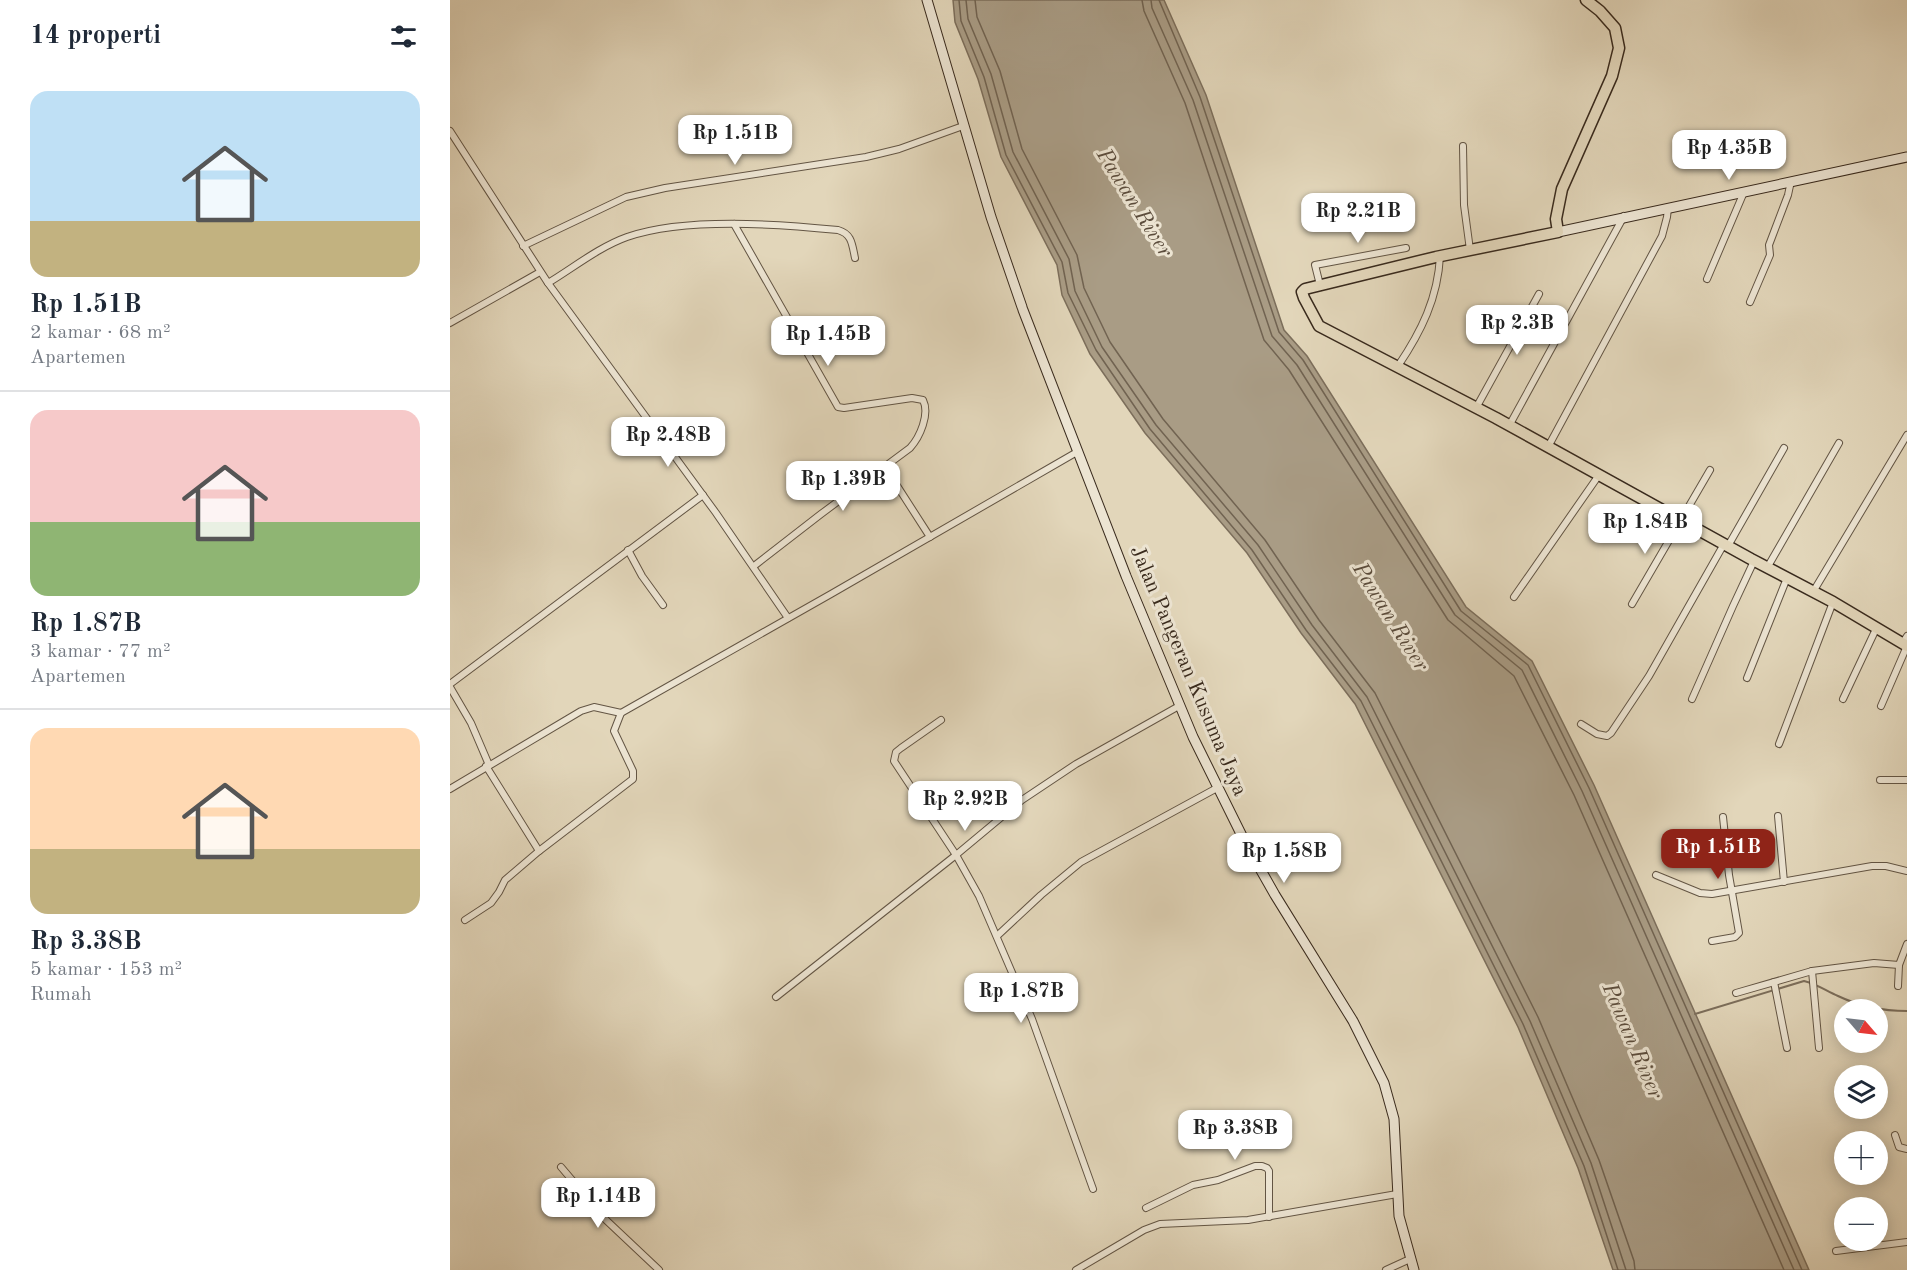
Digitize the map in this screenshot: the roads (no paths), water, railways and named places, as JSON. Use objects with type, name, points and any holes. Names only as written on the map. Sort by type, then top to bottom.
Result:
[{"type":"main road","points":[[1586,0],[1609,20],[1618,36],[1619,48],[1612,76],[1562,189],[1556,219],[1558,232],[1469,243],[1440,256],[1305,289],[1302,294],[1319,326],[1476,408],[1906,643]]},
{"type":"street","name":"Jalan Pangeran Kusuma Jaya","points":[[927,0],[963,126],[1022,309],[1179,706],[1217,788],[1275,895],[1353,1021],[1375,1062],[1392,1109],[1399,1216],[1414,1270]]},
{"type":"street","points":[[523,246],[626,197],[672,187],[866,157],[898,149],[963,126]]},
{"type":"street","points":[[450,131],[540,272],[754,566],[788,618]]},
{"type":"street","points":[[1462,146],[1464,205],[1469,243]]},
{"type":"street","points":[[1558,232],[1907,157]]},
{"type":"street","points":[[1750,302],[1770,255],[1769,245],[1791,182]]},
{"type":"street","points":[[1707,279],[1744,191]]},
{"type":"street","points":[[1548,447],[1662,236],[1668,208]]},
{"type":"street","points":[[1509,426],[1624,216]]},
{"type":"street","points":[[734,224],[838,406],[844,408],[912,398],[920,399],[925,402],[926,406],[916,442],[754,566]]},
{"type":"street","points":[[548,283],[610,245],[628,237],[665,228],[734,224],[838,230],[845,232],[851,238],[855,258]]},
{"type":"street","points":[[1320,285],[1316,269],[1406,248]]},
{"type":"street","points":[[1398,366],[1426,318],[1437,278],[1440,256]]},
{"type":"street","points":[[450,323],[540,272]]},
{"type":"street","points":[[1476,408],[1539,294]]},
{"type":"street","points":[[1813,592],[1907,435]]},
{"type":"street","points":[[1767,568],[1839,443]]},
{"type":"street","points":[[1581,724],[1602,736],[1611,733],[1649,676],[1784,448]]},
{"type":"street","points":[[465,920],[491,903],[505,880],[538,851],[633,780],[633,771],[614,731],[621,713],[1077,452]]},
{"type":"street","points":[[885,467],[930,537]]},
{"type":"street","points":[[1632,604],[1710,470]]},
{"type":"street","points":[[1514,597],[1599,475]]},
{"type":"street","points":[[538,851],[487,765],[471,723],[450,686],[703,495]]},
{"type":"street","points":[[628,550],[642,576],[663,605]]},
{"type":"street","points":[[1692,699],[1754,561]]},
{"type":"street","points":[[1747,678],[1787,578]]},
{"type":"street","points":[[1779,744],[1833,602]]},
{"type":"street","points":[[1844,699],[1876,628]]},
{"type":"street","points":[[1881,706],[1906,643]]},
{"type":"street","points":[[776,997],[1022,800],[1051,780],[1179,706]]},
{"type":"street","points":[[450,789],[487,765],[587,708],[599,707],[621,713]]},
{"type":"street","points":[[941,720],[901,748],[896,753],[894,761],[956,855],[979,896],[1046,1058],[1093,1188]]},
{"type":"street","points":[[1880,780],[1907,780]]},
{"type":"street","points":[[997,936],[1081,862],[1217,788]]},
{"type":"street","points":[[1778,816],[1784,882]]},
{"type":"street","points":[[1712,941],[1735,937],[1739,934],[1723,817]]},
{"type":"street","points":[[1656,875],[1700,893],[1712,894],[1872,866],[1886,866],[1907,871]]},
{"type":"street","points":[[1898,986],[1899,965],[1907,944]]},
{"type":"street","points":[[1736,993],[1812,971],[1874,963],[1899,965]]},
{"type":"street","points":[[1812,971],[1819,1048]]},
{"type":"street","points":[[1774,982],[1787,1048]]},
{"type":"street","points":[[1895,1135],[1899,1147],[1907,1149]]},
{"type":"street","points":[[1146,1208],[1193,1185],[1218,1180],[1255,1166],[1262,1166],[1269,1172],[1269,1217]]},
{"type":"street","points":[[561,1167],[606,1220],[659,1270]]},
{"type":"street","points":[[1077,1270],[1144,1230],[1160,1224],[1227,1222],[1269,1217],[1397,1194]]},
{"type":"street","points":[[1888,1244],[1907,1242]]},
{"type":"street","points":[[1386,1270],[1410,1259]]},
{"type":"water","name":"Pawan River","points":[[953,0],[1164,0],[1206,95],[1284,330],[1307,356],[1466,607],[1532,661],[1594,785],[1809,1270],[1613,1270],[1578,1168],[1518,1027],[1355,704],[1301,633],[1247,553],[1145,433],[1090,354],[1062,295],[1057,265],[1001,157],[978,79],[955,22]]},
{"type":"waterway","points":[[1695,1014],[1804,981],[1863,1005],[1907,1011]]}]
